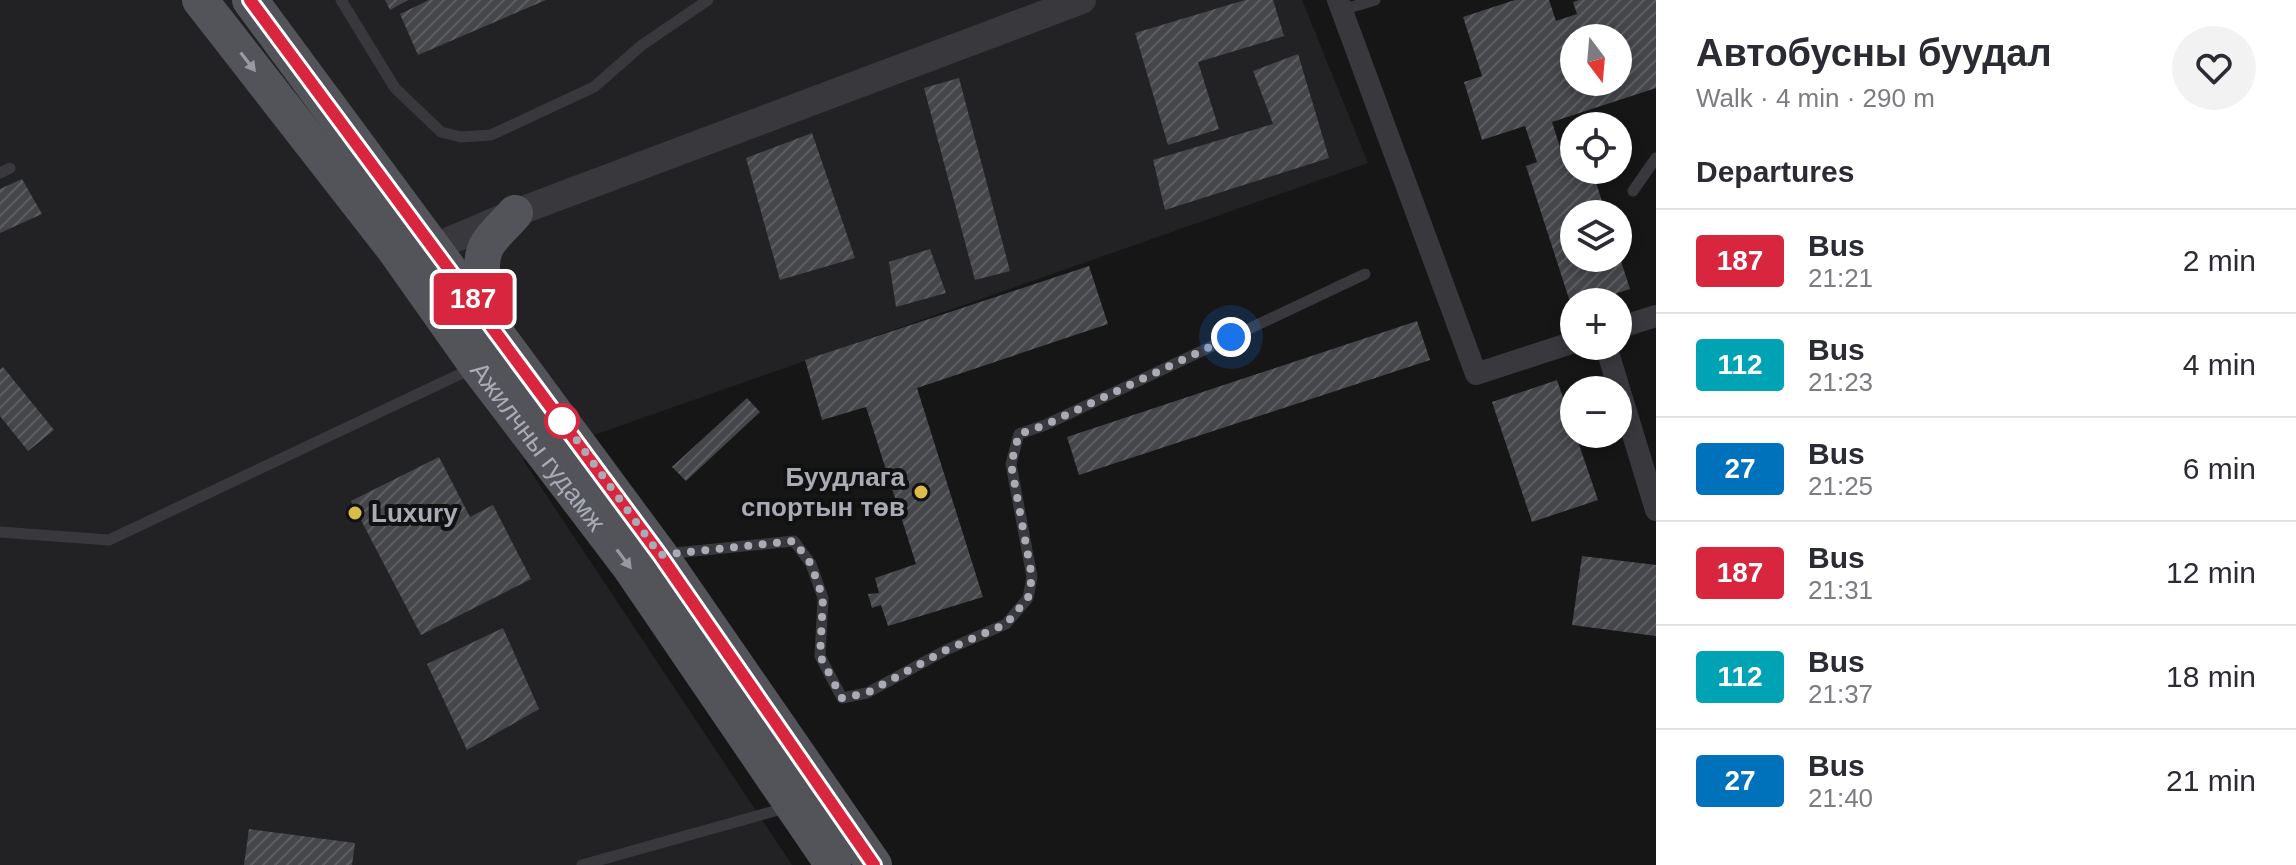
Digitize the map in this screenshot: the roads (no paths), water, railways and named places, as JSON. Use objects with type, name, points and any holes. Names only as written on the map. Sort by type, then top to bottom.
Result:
[{"type":"main road","name":"Ажилчны гудамж","points":[[200,0],[395,250],[477,366],[630,567],[833,865]]},
{"type":"main road","name":"Ажилчны гудамж","points":[[250,0],[660,555],[874,865]]},
{"type":"main road","points":[[505,343],[487,299],[483,271],[486,248],[515,213]]},
{"type":"street","points":[[435,247],[515,213],[1082,0]]},
{"type":"street","points":[[1340,5],[1476,374],[1560,347]]},
{"type":"street","points":[[1632,324],[1656,316]]},
{"type":"street","points":[[1610,360],[1656,510]]},
{"type":"lane","points":[[341,0],[395,88],[441,132],[461,137],[491,135],[594,87],[642,45],[708,0]]},
{"type":"lane","points":[[1340,5],[1375,0]]},
{"type":"lane","points":[[1633,191],[1656,158]]},
{"type":"lane","points":[[660,555],[794,541],[811,564],[823,598],[820,656],[842,698],[867,693],[946,650],[1006,624],[1028,598],[1032,577],[1011,464],[1019,434],[1365,274]]},
{"type":"lane","points":[[0,532],[109,540],[477,366]]},
{"type":"lane","points":[[582,865],[794,806]]},
{"type":"place","name":"Буудлага спортын төв","points":[[921,492]]},
{"type":"place","name":"Luxury","points":[[355,513]]}]
